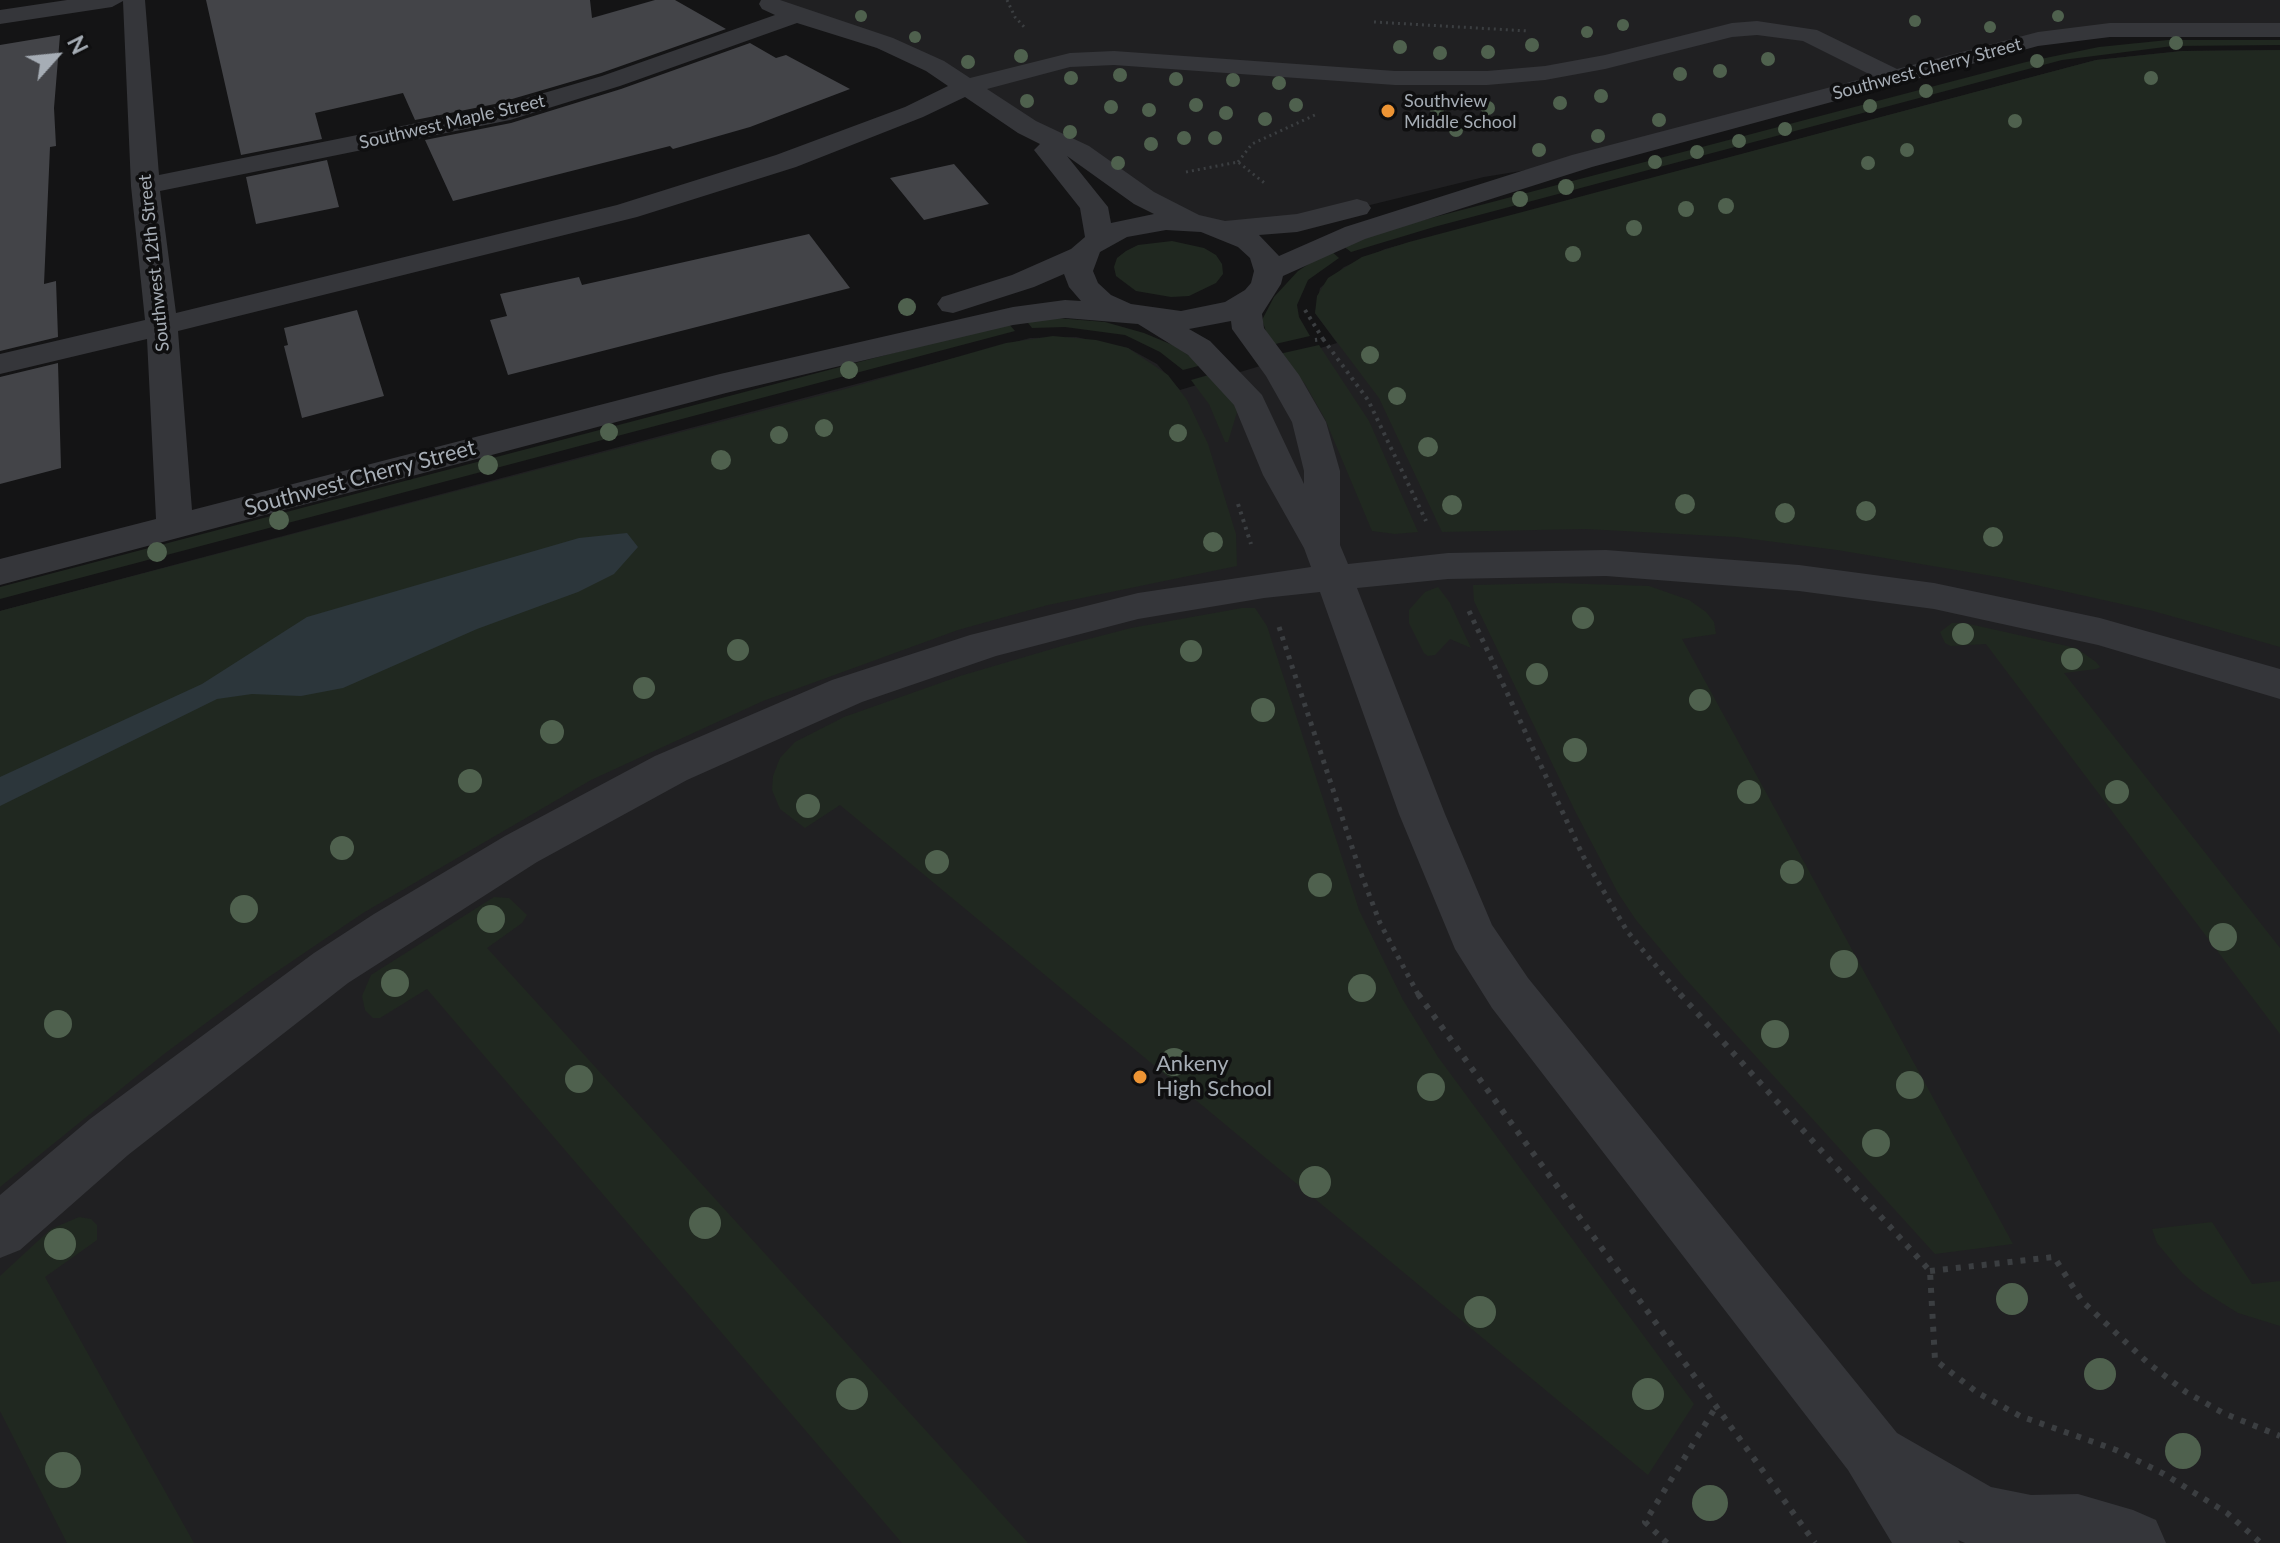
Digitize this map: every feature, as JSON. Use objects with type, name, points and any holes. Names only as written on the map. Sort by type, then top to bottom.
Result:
[{"type":"street","points":[[0,17],[112,0]]},
{"type":"street","name":"Southwest 12th Street","points":[[134,0],[145,186],[162,327],[175,526]]},
{"type":"street","points":[[762,0],[796,15],[885,43],[968,86],[1027,127],[1079,152],[1144,198],[1191,222],[1226,230],[1248,241],[1264,255],[1262,284],[1246,314],[1248,329],[1282,375],[1309,422],[1322,471],[1328,563]]},
{"type":"street","points":[[2257,7],[2280,29]]},
{"type":"street","name":"Southwest Maple Street","points":[[145,186],[501,114],[721,44],[796,15]]},
{"type":"street","points":[[0,364],[162,327],[627,211],[786,161],[914,112],[968,86],[1070,60],[1114,58],[1395,78],[1487,78],[1545,73],[1605,62],[1732,30],[1757,28],[1809,35],[1896,78]]},
{"type":"street","name":"Southwest Cherry Street","points":[[0,572],[720,384],[1034,311],[1065,309],[1181,320],[1211,317],[1236,309],[1262,284],[1355,233],[1582,161],[1896,78],[1980,52],[2073,34],[2162,28],[2280,29]]},
{"type":"street","points":[[1027,127],[1094,207],[1091,247],[1078,271],[1084,287],[1100,302],[1137,316],[1199,348],[1250,402],[1281,475],[1328,563],[1436,851],[1472,935],[1510,993],[1870,1448],[1901,1494],[1927,1543]]},
{"type":"street","name":"Southwest Cherry Street","points":[[1226,230],[1297,223],[1484,177],[1582,161]]},
{"type":"street","name":"Southwest Cherry Street","points":[[720,384],[1023,281],[1141,224],[1191,222]]},
{"type":"street","points":[[0,1231],[109,1137],[331,968],[521,849],[671,768],[847,691],[984,645],[1138,606],[1264,585],[1328,563],[1448,566],[1531,562],[1684,567],[1934,596],[2100,632],[2280,684]]},
{"type":"street","points":[[1870,1448],[1935,1492],[2015,1535],[2078,1526],[2133,1543]]},
{"type":"path","points":[[1007,0],[1015,17],[1031,34]]},
{"type":"path","points":[[1374,22],[1534,31]]},
{"type":"path","points":[[1184,172],[1238,162],[1252,144],[1314,117],[1324,108]]},
{"type":"path","points":[[1238,162],[1278,194]]},
{"type":"path","points":[[1307,300],[1305,309],[1323,339],[1368,400],[1429,526]]},
{"type":"path","points":[[1311,341],[1323,339]]},
{"type":"path","points":[[1463,599],[1583,856],[1601,892],[1627,931],[1667,980],[1930,1271],[1935,1360],[1978,1393],[2020,1416],[2071,1437],[2116,1450],[2164,1474],[2227,1513],[2261,1543]]},
{"type":"path","points":[[1276,619],[1360,871],[1380,923],[1410,983],[1443,1033],[1815,1543]]},
{"type":"path","points":[[1930,1271],[2054,1257],[2082,1301],[2148,1363],[2223,1413],[2280,1436]]},
{"type":"path","points":[[1667,1543],[1645,1522],[1717,1405]]},
{"type":"shaded area","name":"Southview Middle School","points":[[762,0],[2280,0],[2280,30],[2073,34],[1582,161],[1484,177],[1297,223],[1206,225],[968,86]]},
{"type":"shaded area","points":[[2168,40],[2280,40],[2280,45],[2173,46],[2062,60],[1434,227],[1351,252],[1342,245],[1374,233],[2026,62],[2099,47]]},
{"type":"shaded area","name":"Ankeny High School","points":[[2280,50],[2280,1543],[0,1543],[0,611],[1030,338],[1076,337],[1128,348],[1157,364],[1180,390],[1337,343],[1315,313],[1320,288],[1344,267],[1385,249],[2096,60],[2182,51]]},
{"type":"shaded area","points":[[2280,50],[2280,647],[2153,611],[2004,578],[1837,550],[1736,537],[1585,529],[1442,532],[1379,398],[1315,313],[1317,296],[1328,278],[1362,257],[1409,242],[2096,60],[2182,51]]},
{"type":"shaded area","points":[[1172,241],[1204,248],[1216,255],[1222,264],[1223,274],[1216,283],[1189,296],[1171,297],[1136,291],[1116,276],[1114,267],[1117,258],[1126,251],[1138,245]]},
{"type":"shaded area","points":[[1330,250],[1339,258],[1308,280],[1297,305],[1299,317],[1310,336],[1271,345],[1262,320],[1274,297],[1298,271]]},
{"type":"shaded area","points":[[1045,317],[1105,322],[1144,333],[1175,346],[1202,365],[1183,370],[1160,352],[1125,335],[1065,327],[1032,328],[1025,319]]},
{"type":"shaded area","points":[[1008,323],[1015,331],[0,599],[0,587]]},
{"type":"shaded area","points":[[1053,336],[1096,340],[1128,348],[1168,375],[1187,400],[1208,444],[1236,534],[1237,566],[1048,605],[958,630],[763,701],[591,780],[363,913],[260,983],[164,1054],[0,1187],[0,611],[845,389],[1006,343]]},
{"type":"shaded area","points":[[1319,345],[1369,421],[1418,532],[1395,534],[1372,531],[1325,419],[1305,384],[1279,354]]},
{"type":"shaded area","points":[[1212,374],[1233,400],[1237,412],[1228,442],[1225,442],[1209,404],[1191,380]]},
{"type":"shaded area","points":[[627,533],[638,547],[614,574],[578,592],[477,629],[343,688],[301,696],[252,694],[217,699],[0,806],[0,777],[202,684],[307,617],[579,538]]},
{"type":"shaded area","points":[[1558,583],[1649,586],[1689,600],[1714,622],[1716,634],[1682,639],[2013,1244],[1935,1254],[1636,920],[1618,893],[1575,811],[1474,601],[1473,585]]},
{"type":"shaded area","points":[[1438,587],[1450,603],[1471,648],[1450,639],[1435,655],[1428,656],[1409,623],[1409,610],[1425,592]]},
{"type":"shaded area","points":[[1255,608],[1267,626],[1359,910],[1403,1000],[1438,1057],[1694,1404],[1648,1475],[840,805],[805,828],[780,809],[772,790],[773,776],[780,758],[795,742],[844,717],[960,676],[1062,646],[1131,628]]},
{"type":"shaded area","points":[[1952,623],[1965,623],[2076,648],[2100,667],[2064,673],[2280,948],[2280,1034],[1986,644],[1951,646],[1945,643],[1940,632]]},
{"type":"shaded area","points":[[494,897],[509,898],[527,915],[522,923],[487,948],[1028,1543],[902,1543],[427,989],[380,1018],[373,1018],[365,1010],[362,996],[371,975]]},
{"type":"shaded area","points":[[79,1217],[91,1219],[97,1225],[97,1240],[45,1277],[194,1543],[67,1543],[0,1411],[0,1276],[51,1229]]},
{"type":"shaded area","points":[[2212,1222],[2252,1284],[2280,1281],[2280,1326],[2238,1313],[2203,1291],[2182,1273],[2157,1243],[2152,1229]]},
{"type":"building","points":[[206,0],[590,0],[592,18],[655,0],[675,0],[726,29],[601,73],[495,104],[415,120],[403,93],[315,113],[322,139],[241,155]]},
{"type":"building","points":[[60,35],[54,108],[56,146],[50,147],[44,284],[56,281],[58,337],[0,351],[0,45]]},
{"type":"building","points":[[750,43],[776,58],[786,55],[850,89],[750,127],[673,149],[670,146],[453,201],[425,140],[511,123],[621,89]]},
{"type":"building","points":[[327,160],[339,207],[256,224],[246,177]]},
{"type":"building","points":[[954,164],[989,204],[924,220],[890,178]]},
{"type":"building","points":[[809,234],[850,288],[508,375],[490,320],[507,316],[500,294],[579,277],[582,285]]},
{"type":"building","points":[[357,310],[384,396],[302,418],[284,346],[288,345],[284,328]]},
{"type":"building","points":[[58,363],[61,468],[0,484],[0,377]]},
{"type":"place","name":"Southview Middle School","points":[[1388,111]]},
{"type":"place","name":"Ankeny High School","points":[[1140,1077]]}]
